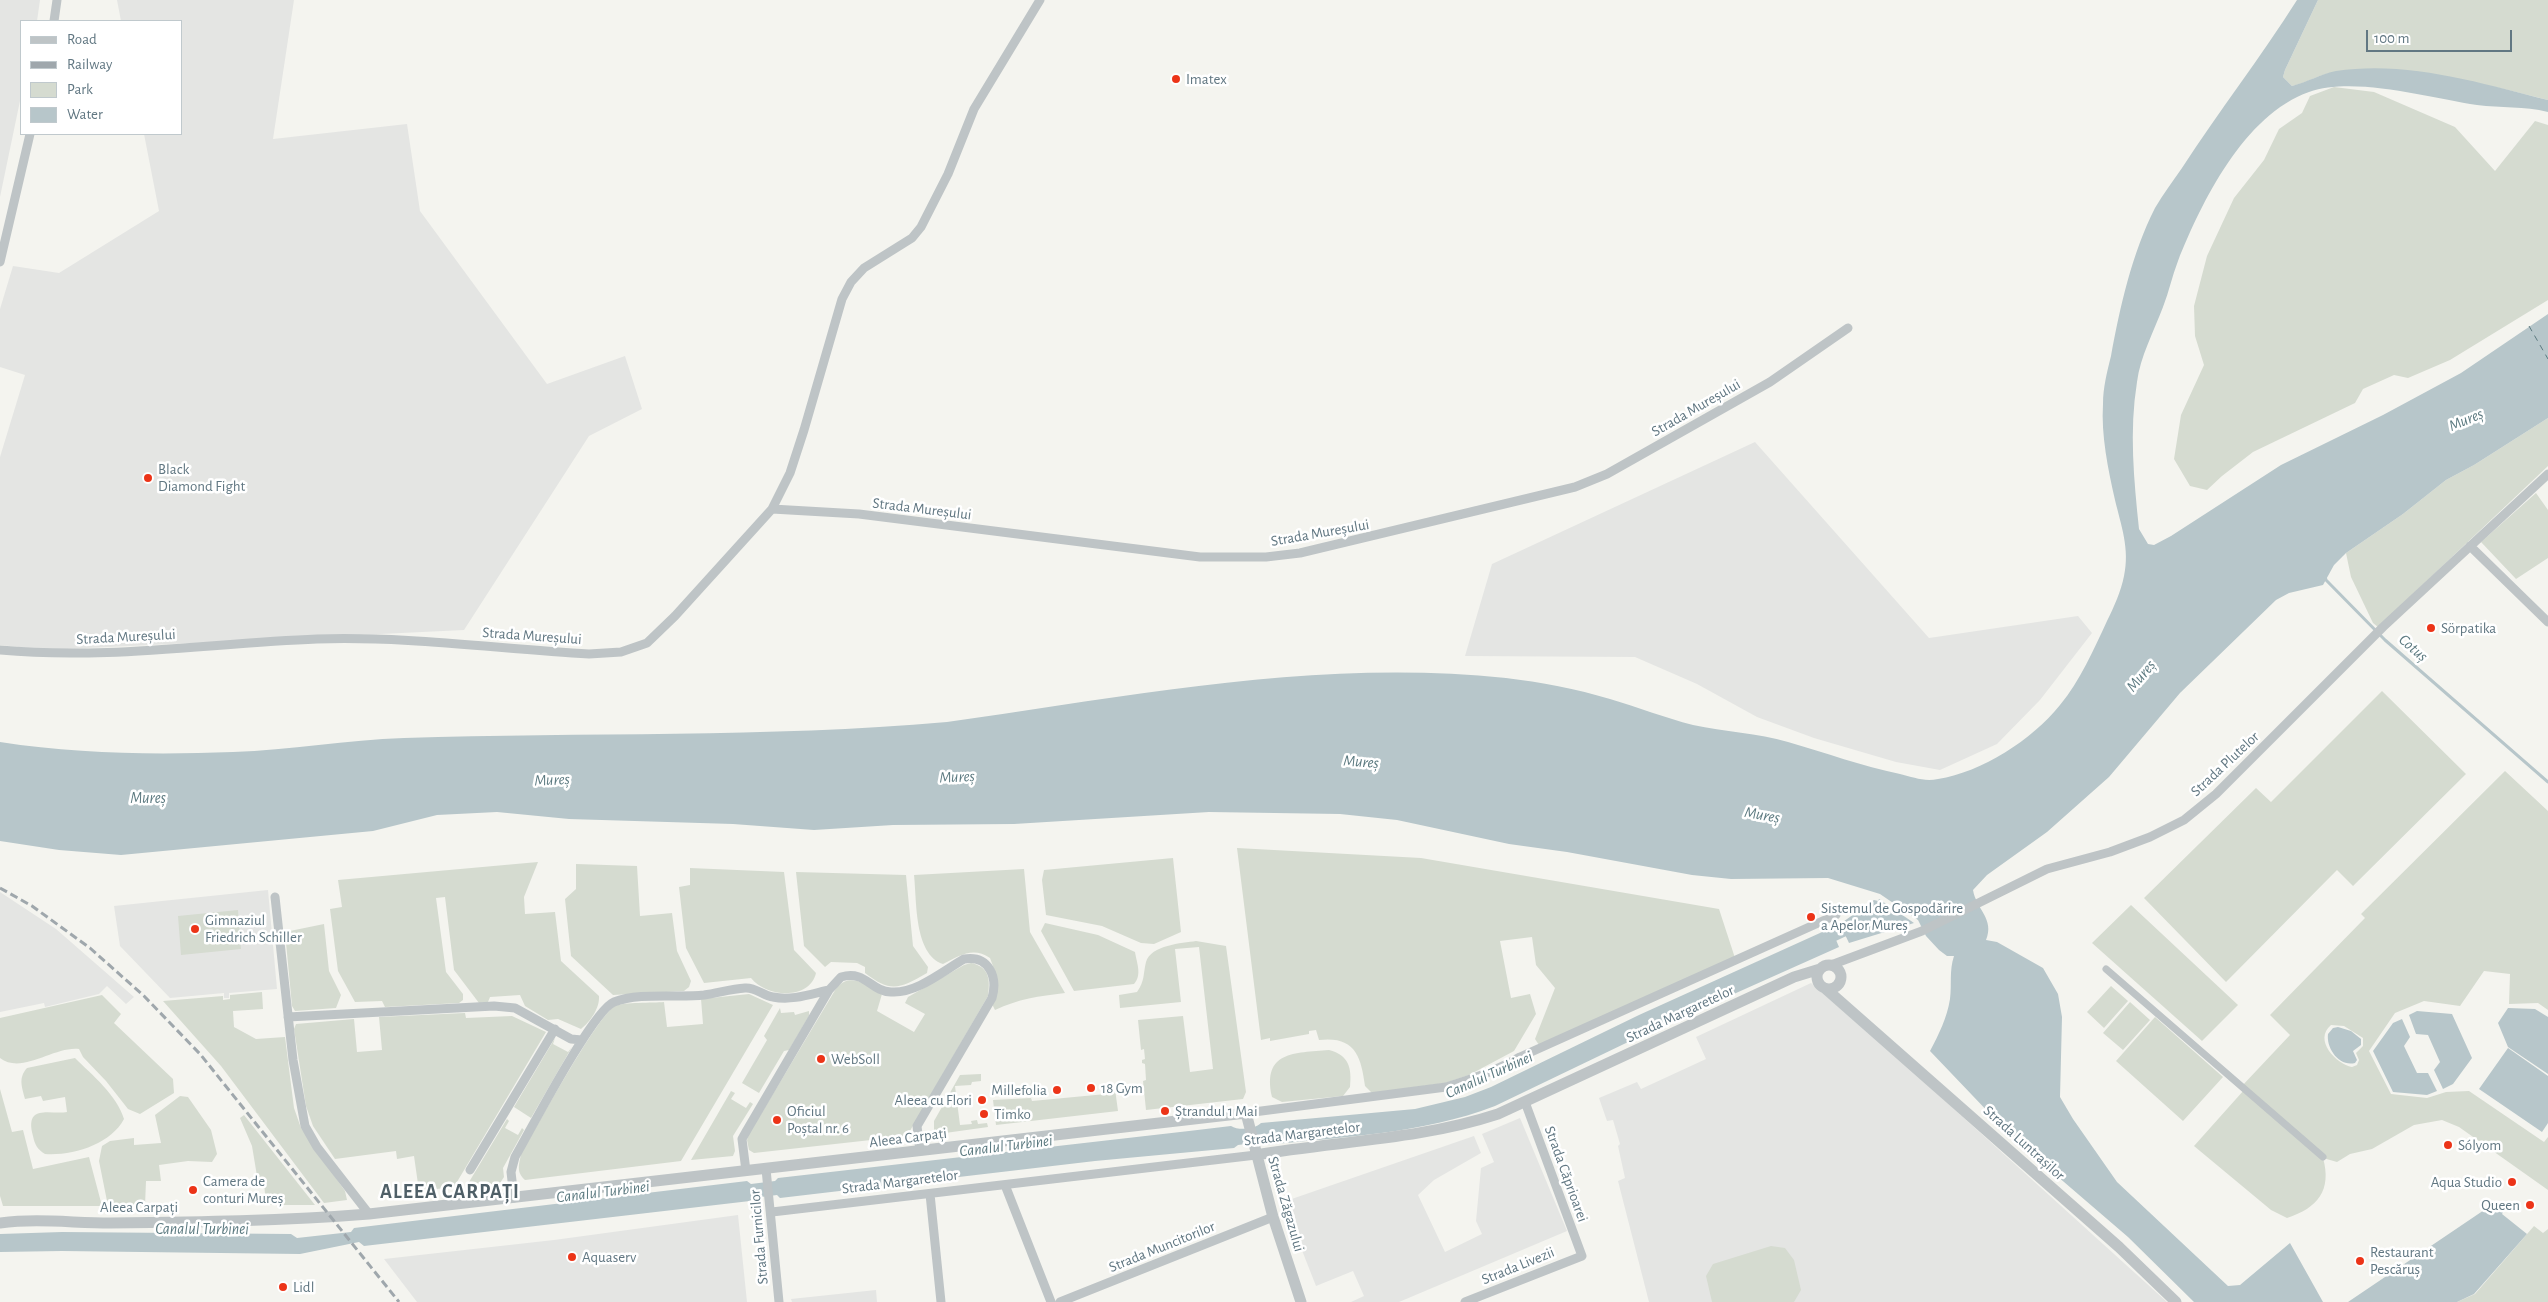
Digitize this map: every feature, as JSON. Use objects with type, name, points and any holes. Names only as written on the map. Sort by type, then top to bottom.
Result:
[{"type":"street","points":[[54,20],[57,0]]},
{"type":"street","points":[[772,509],[790,473],[842,299],[851,282],[864,268],[912,238],[921,226],[948,174],[974,109],[1040,0]]},
{"type":"street","points":[[0,262],[30,135]]},
{"type":"street","name":"Strada Mureșului","points":[[0,650],[48,654],[96,653],[318,639],[399,638],[589,654],[621,652],[647,643],[662,630],[772,509],[858,514],[1200,557],[1266,557],[1300,554],[1575,487],[1607,474],[1770,382],[1848,328]]},
{"type":"street","name":"Strada Plutelor","points":[[1830,973],[1848,960],[1922,931],[2047,869],[2117,849],[2150,837],[2184,820],[2216,794],[2383,627],[2548,474]]},
{"type":"street","points":[[2470,546],[2548,622]]},
{"type":"street","points":[[275,897],[298,1097],[305,1126],[317,1147],[369,1214]]},
{"type":"street","points":[[1247,1118],[1463,1082],[1499,1069],[1520,1057],[1836,915]]},
{"type":"street","points":[[746,1171],[742,1139],[829,990],[841,977],[858,975],[889,992],[906,992],[964,960],[974,958],[982,960],[990,968],[994,982],[992,998],[917,1126],[920,1151]]},
{"type":"street","points":[[2106,969],[2323,1157]]},
{"type":"street","points":[[1826,989],[1833,988],[1830,973]]},
{"type":"street","name":"Strada Margaretelor","points":[[772,1212],[1005,1185],[1255,1150],[1400,1137],[1474,1122],[1525,1102],[1805,974],[1830,973]]},
{"type":"street","name":"Strada Luntrașilor","points":[[1850,1009],[1830,973],[1820,985],[1850,1009],[2112,1241],[2176,1302]]},
{"type":"street","points":[[514,1198],[511,1172],[515,1157],[582,1040],[605,1008],[612,1002],[627,998],[704,995],[750,988],[772,997],[789,998],[829,990]]},
{"type":"street","points":[[288,1017],[494,1006],[515,1008],[571,1039],[582,1040]]},
{"type":"street","points":[[470,1170],[555,1029]]},
{"type":"street","name":"Strada Căprioarei","points":[[1525,1102],[1582,1256]]},
{"type":"street","name":"Strada Zăgazului","points":[[1247,1118],[1273,1217],[1301,1302]]},
{"type":"street","name":"Aleea Carpați","points":[[0,1223],[21,1220],[107,1223],[253,1221],[369,1214],[746,1171],[767,1172],[920,1151],[1247,1118]]},
{"type":"street","name":"Strada Furnicilor","points":[[767,1172],[779,1302]]},
{"type":"street","points":[[1005,1185],[1051,1302]]},
{"type":"street","points":[[930,1194],[941,1302]]},
{"type":"street","name":"Strada Muncitorilor","points":[[1060,1302],[1273,1217]]},
{"type":"street","name":"Strada Livezii","points":[[1465,1302],[1582,1256]]},
{"type":"shaded area","points":[[0,0],[40,0],[37,20],[20,20],[20,101],[0,197]]},
{"type":"shaded area","points":[[117,0],[294,0],[273,139],[407,124],[420,211],[547,384],[625,356],[642,409],[589,436],[464,630],[46,650],[0,645],[0,457],[25,375],[0,367],[0,309],[13,266],[59,273],[159,211],[144,135],[182,135],[182,20],[121,20]]},
{"type":"shaded area","points":[[1755,442],[1929,638],[2078,616],[2092,633],[2040,700],[1997,744],[1940,770],[1896,762],[1814,738],[1757,717],[1697,684],[1635,657],[1465,656],[1492,564]]},
{"type":"shaded area","name":"Gimnaziul Friedrich Schiller","points":[[268,890],[277,989],[229,993],[229,998],[224,998],[224,993],[170,998],[120,946],[114,906]]},
{"type":"shaded area","points":[[0,892],[56,929],[134,997],[126,1004],[107,986],[99,994],[45,1007],[44,1003],[0,1012]]},
{"type":"shaded area","points":[[1811,983],[1911,1070],[2167,1302],[1649,1302],[1618,1181],[1625,1178],[1618,1146],[1620,1144],[1613,1120],[1607,1121],[1599,1098],[1637,1082],[1641,1089],[1706,1059],[1696,1037]]},
{"type":"shaded area","points":[[1520,1118],[1567,1231],[1399,1302],[1351,1302],[1364,1296],[1353,1271],[1316,1286],[1283,1202],[1474,1136],[1481,1153],[1434,1180],[1418,1195],[1445,1252],[1482,1234],[1476,1221],[1481,1168],[1494,1162],[1482,1134]]},
{"type":"shaded area","name":"Aquaserv","points":[[738,1215],[747,1302],[417,1302],[384,1259],[554,1240]]},
{"type":"shaded area","points":[[876,1290],[877,1302],[792,1302],[791,1299]]},
{"type":"green space","points":[[2318,0],[2548,0],[2548,100],[2469,81],[2390,71],[2336,72],[2292,86],[2283,77],[2285,70]]},
{"type":"green space","points":[[2334,87],[2374,92],[2455,127],[2495,171],[2535,121],[2548,125],[2548,300],[2450,360],[2408,378],[2394,375],[2363,389],[2355,403],[2253,452],[2207,490],[2190,486],[2174,459],[2181,415],[2204,365],[2195,336],[2194,306],[2207,256],[2234,198],[2264,160],[2279,129],[2302,113],[2310,96]]},
{"type":"green space","points":[[2548,418],[2548,466],[2378,627],[2373,623],[2351,577],[2346,553],[2403,514],[2446,480],[2474,465]]},
{"type":"green space","points":[[2536,493],[2548,510],[2548,558],[2516,579],[2481,542]]},
{"type":"green space","points":[[2382,691],[2466,774],[2353,886],[2337,870],[2226,982],[2144,898],[2256,788],[2271,802]]},
{"type":"green space","points":[[2505,771],[2548,811],[2548,1010],[2538,1003],[2509,1004],[2510,974],[2484,971],[2460,1006],[2424,1001],[2395,1013],[2369,1051],[2391,1094],[2427,1098],[2446,1092],[2469,1091],[2544,1142],[2548,1137],[2548,1190],[2459,1127],[2442,1120],[2414,1125],[2372,1149],[2350,1154],[2337,1162],[2323,1158],[2326,1179],[2320,1196],[2307,1209],[2287,1218],[2271,1210],[2194,1146],[2244,1090],[2241,1087],[2290,1035],[2270,1015],[2365,918],[2361,914]],"holes":[[[2331,1025],[2344,1026],[2363,1038],[2363,1046],[2356,1053],[2359,1060],[2357,1065],[2352,1067],[2339,1061],[2334,1056],[2329,1050],[2324,1037]]]},
{"type":"green space","points":[[1237,848],[1421,858],[1719,909],[1735,958],[1539,1045],[1535,1039],[1555,988],[1536,965],[1532,937],[1500,941],[1511,998],[1530,994],[1536,1014],[1514,1051],[1469,1075],[1445,1083],[1372,1093],[1365,1086],[1361,1066],[1354,1050],[1341,1041],[1319,1040],[1316,1030],[1309,1031],[1309,1034],[1270,1041],[1270,1038],[1261,1040]]},
{"type":"green space","points":[[1173,858],[1181,932],[1154,944],[1141,943],[1102,926],[1046,915],[1042,880],[1044,870]]},
{"type":"green space","points":[[538,862],[524,897],[525,914],[555,912],[561,961],[599,996],[594,1014],[581,1029],[558,1019],[548,1020],[525,1006],[520,995],[490,997],[488,1002],[479,1003],[454,970],[445,897],[436,898],[446,972],[463,994],[463,1000],[459,1003],[385,1007],[382,1001],[355,1002],[338,971],[330,909],[342,907],[338,880]]},
{"type":"green space","points":[[576,864],[637,866],[640,916],[672,913],[677,951],[691,981],[689,987],[684,991],[613,995],[571,956],[565,899],[576,889]]},
{"type":"green space","points":[[690,868],[784,872],[794,950],[816,973],[812,982],[806,988],[797,992],[787,993],[767,989],[758,985],[751,978],[704,983],[686,948],[679,887],[690,885]]},
{"type":"green space","points":[[1024,869],[1030,932],[1065,993],[1029,998],[995,1010],[992,1004],[997,977],[990,958],[984,954],[966,953],[943,964],[927,950],[919,926],[914,875]]},
{"type":"green space","points":[[796,872],[906,875],[913,946],[928,967],[927,973],[909,983],[889,986],[882,984],[865,973],[865,967],[857,963],[831,962],[825,967],[804,946]]},
{"type":"green space","points":[[2131,905],[2238,1005],[2202,1041],[2092,943]]},
{"type":"green space","points":[[238,910],[241,949],[181,955],[178,916]]},
{"type":"green space","points":[[1045,923],[1098,935],[1135,952],[1138,969],[1136,981],[1134,984],[1074,991],[1041,931]]},
{"type":"green space","points":[[324,924],[329,971],[341,995],[336,1008],[295,1011],[292,1006],[285,932]]},
{"type":"green space","points":[[1196,941],[1226,946],[1246,1092],[1243,1099],[1146,1110],[1143,1081],[1146,1080],[1145,1064],[1142,1063],[1142,1060],[1145,1059],[1144,1049],[1141,1050],[1138,1020],[1183,1016],[1190,1072],[1213,1069],[1199,947],[1175,949],[1181,1002],[1120,1008],[1119,995],[1137,992],[1143,981],[1146,962],[1154,952],[1160,948],[1175,944]]},
{"type":"green space","points":[[971,963],[985,971],[989,980],[988,996],[907,1136],[754,1153],[749,1150],[747,1140],[749,1134],[837,987],[848,980],[854,980],[882,994],[877,1011],[914,1032],[925,1014],[905,1003],[908,997],[964,965]]},
{"type":"green space","points":[[2111,986],[2128,1001],[2104,1028],[2087,1012]]},
{"type":"green space","points":[[262,992],[263,1009],[233,1011],[234,1027],[256,1039],[285,1037],[294,1108],[301,1128],[345,1191],[347,1200],[324,1203],[221,1066],[163,1001],[223,996],[223,1000],[230,999],[230,995]]},
{"type":"green space","points":[[749,994],[773,1005],[681,1161],[525,1180],[522,1177],[519,1168],[521,1154],[581,1051],[606,1014],[615,1006],[632,1003],[664,1002],[667,1027],[703,1024],[701,999]]},
{"type":"green space","points":[[102,995],[121,1014],[114,1023],[173,1079],[174,1093],[140,1114],[128,1109],[106,1081],[83,1057],[79,1049],[69,1049],[28,1062],[9,1062],[0,1058],[0,1018]]},
{"type":"green space","points":[[2130,1002],[2150,1020],[2123,1050],[2103,1033]]},
{"type":"green space","points":[[780,1008],[781,1013],[794,1012],[795,1015],[809,1011],[809,1016],[789,1050],[784,1051],[759,1093],[742,1083],[767,1040],[764,1036]]},
{"type":"green space","points":[[465,1013],[466,1018],[512,1016],[546,1032],[454,1187],[419,1191],[414,1156],[397,1159],[396,1151],[335,1159],[313,1126],[306,1106],[294,1029],[296,1024],[354,1019],[357,1052],[382,1050],[379,1017]]},
{"type":"green space","points":[[2155,1017],[2223,1077],[2183,1121],[2116,1061]]},
{"type":"green space","points":[[555,1038],[553,1044],[568,1052],[572,1047],[531,1118],[514,1107]]},
{"type":"green space","points":[[1329,1050],[1341,1055],[1350,1068],[1350,1087],[1343,1096],[1282,1102],[1272,1097],[1270,1082],[1276,1063],[1284,1057],[1293,1054]]},
{"type":"green space","points":[[75,1058],[110,1094],[121,1110],[124,1119],[110,1135],[90,1147],[67,1153],[45,1154],[38,1148],[35,1142],[31,1126],[32,1119],[41,1113],[67,1112],[65,1097],[43,1101],[41,1096],[25,1099],[22,1075],[27,1068]]},
{"type":"green space","points":[[981,1074],[981,1081],[972,1082],[971,1085],[955,1086],[960,1125],[972,1124],[971,1121],[977,1120],[978,1124],[987,1123],[988,1127],[938,1134],[934,1132],[934,1121],[960,1075]]},
{"type":"green space","points":[[0,1089],[12,1132],[23,1130],[33,1169],[89,1157],[102,1206],[3,1206],[0,1196]]},
{"type":"green space","points":[[1115,1089],[1118,1111],[996,1125],[993,1100],[1031,1098],[1032,1101],[1106,1094],[1106,1090]]},
{"type":"green space","points":[[731,1091],[735,1093],[731,1099],[746,1108],[750,1102],[753,1104],[733,1136],[735,1151],[733,1156],[691,1160]]},
{"type":"green space","points":[[180,1096],[188,1097],[211,1130],[217,1154],[212,1162],[188,1161],[159,1165],[161,1181],[146,1181],[145,1206],[108,1206],[99,1161],[102,1146],[110,1141],[134,1138],[134,1145],[161,1143],[155,1115]]},
{"type":"green space","points":[[244,1115],[315,1205],[266,1205],[264,1182],[258,1182],[252,1146],[240,1118]]},
{"type":"green space","points":[[507,1119],[509,1121],[505,1128],[518,1135],[522,1128],[524,1130],[503,1168],[504,1177],[500,1183],[466,1187]]},
{"type":"green space","points":[[2534,1226],[2543,1233],[2548,1229],[2548,1302],[2457,1302],[2475,1294]]},
{"type":"green space","points":[[1771,1246],[1785,1248],[1794,1260],[1801,1290],[1794,1302],[1712,1302],[1706,1276],[1713,1264]]},
{"type":"water","name":"Mureș","points":[[2297,0],[2318,0],[2285,70],[2283,77],[2292,86],[2336,71],[2362,68],[2389,68],[2470,80],[2548,100],[2548,112],[2477,105],[2392,90],[2348,86],[2309,92],[2286,103],[2264,120],[2245,140],[2213,187],[2188,237],[2144,354],[2139,373],[2133,419],[2134,474],[2139,529],[2148,544],[2154,545],[2171,536],[2281,465],[2383,415],[2461,373],[2548,314],[2548,418],[2474,465],[2446,480],[2403,514],[2346,553],[2334,565],[2323,585],[2289,593],[2276,600],[2180,693],[2109,777],[2047,832],[1987,875],[1973,890],[1987,920],[1988,933],[1986,940],[1997,942],[2043,968],[2058,994],[2062,1017],[2060,1097],[2117,1182],[2228,1286],[2240,1285],[2290,1243],[2323,1302],[2194,1302],[2128,1237],[2014,1139],[1930,1051],[1949,1006],[1954,956],[1947,956],[1939,950],[1926,936],[1918,920],[1880,894],[1828,878],[1731,879],[1692,875],[1567,852],[1509,844],[1397,820],[1340,814],[1209,812],[1014,824],[893,825],[814,830],[733,824],[569,819],[497,812],[437,815],[373,831],[121,855],[59,850],[0,841],[0,742],[87,751],[204,753],[254,751],[404,738],[743,733],[879,727],[947,722],[1155,691],[1225,683],[1295,676],[1366,673],[1436,673],[1506,678],[1558,686],[1610,699],[1693,725],[1777,739],[1923,780],[1938,779],[1972,769],[1989,762],[2021,742],[2049,718],[2074,686],[2115,605],[2123,582],[2126,556],[2124,537],[2112,488],[2106,452],[2103,428],[2103,398],[2118,319],[2133,262],[2147,225],[2158,203]]},
{"type":"water","points":[[1879,899],[1914,923],[1849,943],[1840,924],[1874,900],[1878,901]]},
{"type":"water","name":"Canalul Turbinei","points":[[1831,928],[1839,947],[1651,1031],[1495,1106],[1439,1123],[1410,1129],[1352,1137],[1265,1145],[1261,1142],[1238,1145],[1234,1148],[1095,1161],[780,1198],[777,1195],[753,1198],[750,1201],[364,1246],[359,1242],[300,1254],[0,1252],[0,1234],[62,1232],[291,1234],[297,1238],[351,1232],[354,1228],[747,1181],[751,1184],[775,1181],[778,1178],[1231,1126],[1247,1129],[1261,1123],[1415,1109],[1465,1097],[1491,1087],[1639,1015]]},
{"type":"water","points":[[2508,1008],[2535,1009],[2548,1017],[2548,1074],[2508,1047],[2498,1023]]},
{"type":"water","points":[[2417,1011],[2452,1014],[2472,1058],[2453,1084],[2443,1089],[2434,1070],[2440,1062],[2428,1035],[2416,1034],[2409,1015]]},
{"type":"water","points":[[2402,1019],[2410,1037],[2404,1046],[2417,1073],[2428,1073],[2437,1091],[2427,1095],[2393,1092],[2373,1051],[2393,1023]]},
{"type":"water","points":[[2338,1027],[2351,1031],[2361,1039],[2361,1045],[2353,1051],[2357,1060],[2355,1063],[2344,1062],[2331,1050],[2328,1034],[2333,1028]]},
{"type":"water","points":[[2508,1048],[2548,1076],[2548,1123],[2542,1132],[2479,1089]]},
{"type":"water","points":[[2496,1202],[2505,1209],[2502,1214],[2527,1234],[2474,1294],[2457,1302],[2348,1302]]},
{"type":"waterway","name":"Cotuș","points":[[2325,576],[2326,580],[2385,640],[2548,782]]},
{"type":"waterway","name":"Canalul Turbinei","points":[[1824,941],[1856,926]]},
{"type":"ferry route","points":[[2529,326],[2548,359]]},
{"type":"railway","points":[[0,888],[32,906],[90,948],[144,996],[200,1054],[399,1302]]},
{"type":"place","name":"Imatex","points":[[1176,79]]},
{"type":"place","name":"Black Diamond Fight","points":[[148,478]]},
{"type":"place","name":"Sörpatika","points":[[2431,628]]},
{"type":"place","name":"Sistemul de Gospodărire a Apelor Mureș","points":[[1811,917]]},
{"type":"place","name":"Gimnaziul Friedrich Schiller","points":[[195,929]]},
{"type":"place","name":"WebSoll","points":[[821,1059]]},
{"type":"place","name":"18 Gym","points":[[1091,1088]]},
{"type":"place","name":"Millefolia","points":[[1057,1090]]},
{"type":"place","name":"Aleea cu Flori","points":[[982,1100]]},
{"type":"place","name":"Ștrandul 1 Mai","points":[[1165,1111]]},
{"type":"place","name":"Timko","points":[[984,1114]]},
{"type":"place","name":"Oficiul Poștal nr. 6","points":[[777,1120]]},
{"type":"place","name":"Sólyom","points":[[2448,1145]]},
{"type":"place","name":"Aqua Studio","points":[[2512,1182]]},
{"type":"place","name":"Camera de conturi Mureș","points":[[193,1190]]},
{"type":"place","name":"Queen","points":[[2530,1205]]},
{"type":"place","name":"Aquaserv","points":[[572,1257]]},
{"type":"place","name":"Restaurant Pescăruș","points":[[2360,1261]]},
{"type":"place","name":"Lidl","points":[[283,1287]]},
{"type":"district","name":"ALEEA CARPAȚI","points":[[450,1192]]}]
